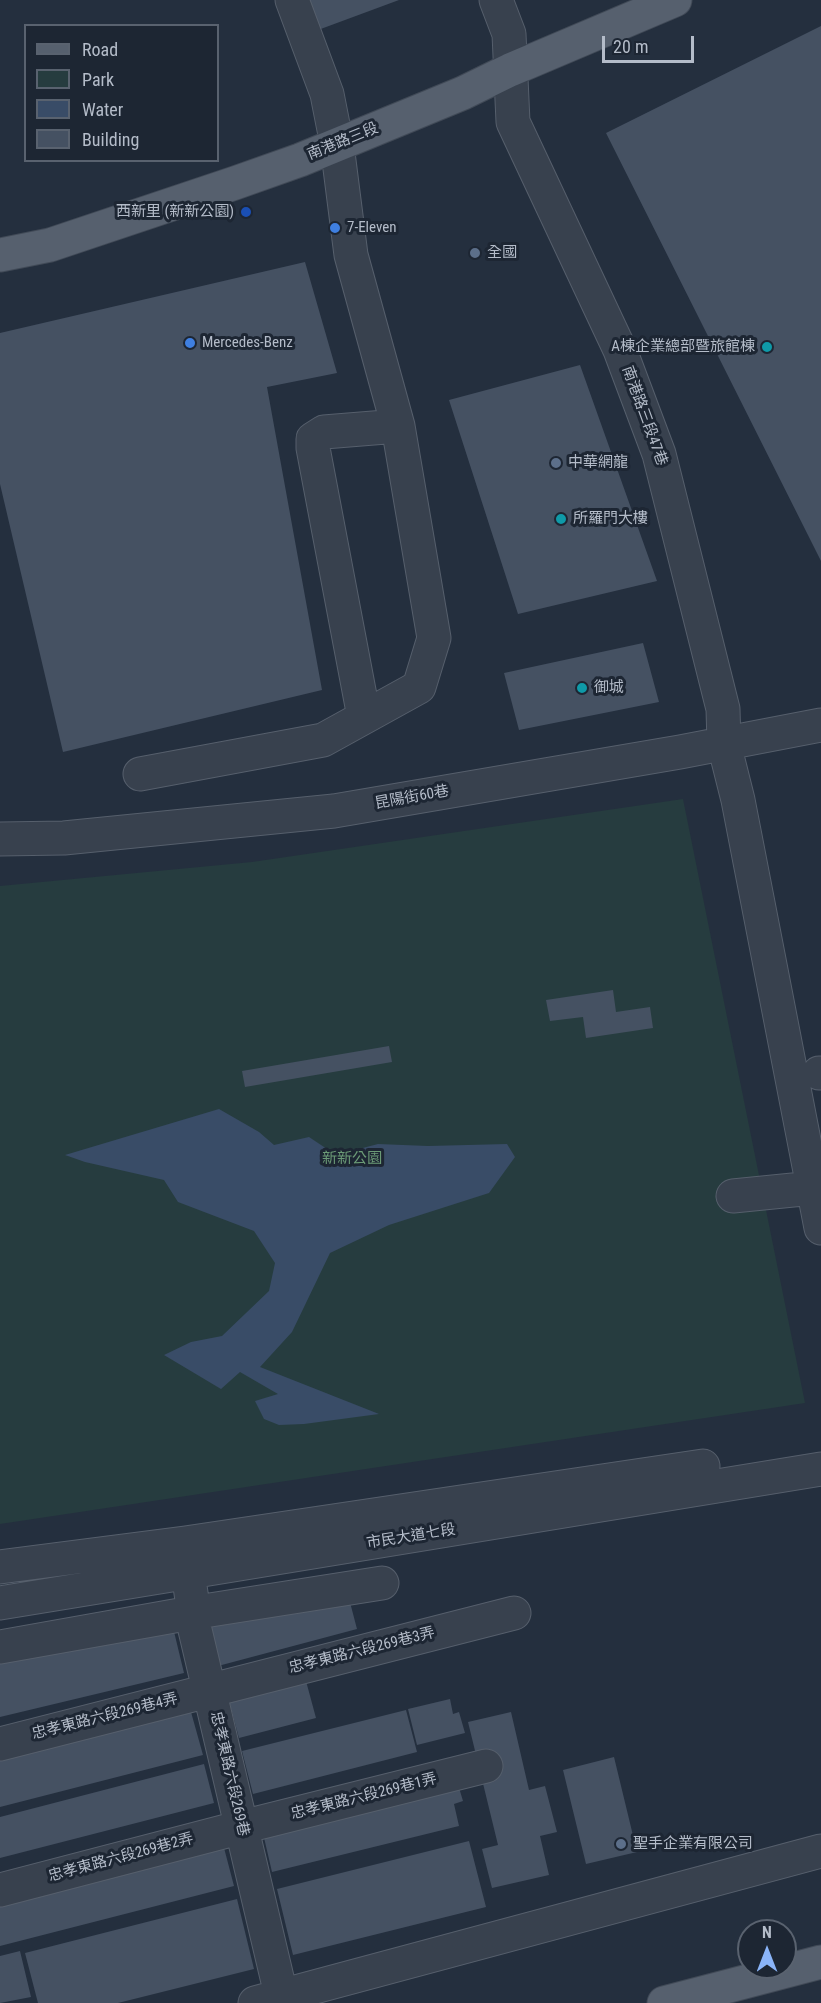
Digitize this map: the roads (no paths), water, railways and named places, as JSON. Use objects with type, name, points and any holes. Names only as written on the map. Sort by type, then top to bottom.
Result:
[{"type":"main road","name":"南港路三段","points":[[0,255],[50,245],[236,183],[337,145],[463,93],[510,70],[675,0]]},
{"type":"main road","points":[[664,2003],[821,1962]]},
{"type":"street","points":[[141,774],[324,741],[419,687],[434,638],[398,426],[351,255],[337,145],[327,94],[292,0]]},
{"type":"street","name":"南港路三段47巷","points":[[496,0],[509,34],[513,122],[620,350],[659,454],[723,709],[724,744],[740,812],[821,1228]]},
{"type":"street","points":[[364,717],[313,440],[324,432],[398,426]]},
{"type":"street","name":"昆陽街60巷","points":[[0,839],[64,838],[334,811],[724,744],[821,725]]},
{"type":"street","points":[[733,1196],[813,1188]]},
{"type":"street","name":"市民大道七段","points":[[0,1603],[186,1558],[821,1448]]},
{"type":"street","name":"市民大道七段","points":[[0,1567],[186,1558],[821,1469]]},
{"type":"street","name":"忠孝東路六段269巷","points":[[186,1558],[192,1600],[191,1613],[242,1827],[273,2001]]},
{"type":"street","points":[[0,1647],[191,1613],[382,1583]]},
{"type":"street","name":"忠孝東路六段269巷3弄","points":[[210,1690],[514,1613]]},
{"type":"street","name":"忠孝東路六段269巷4弄","points":[[0,1744],[210,1690]]},
{"type":"street","name":"忠孝東路六段269巷1弄","points":[[242,1827],[486,1767]]},
{"type":"street","name":"忠孝東路六段269巷2弄","points":[[0,1890],[242,1827]]},
{"type":"street","points":[[273,2001],[821,1851]]},
{"type":"water","points":[[219,1109],[259,1132],[274,1145],[309,1137],[336,1155],[378,1144],[428,1146],[507,1144],[515,1157],[489,1193],[389,1225],[330,1253],[292,1332],[260,1367],[379,1414],[279,1425],[264,1419],[255,1401],[278,1394],[240,1372],[221,1389],[164,1355],[191,1342],[222,1336],[269,1291],[275,1263],[254,1231],[178,1202],[164,1180],[85,1162],[65,1155]]},
{"type":"place","name":"西新里 (新新公園)","points":[[246,212]]},
{"type":"place","name":"7-Eleven","points":[[335,228]]},
{"type":"place","name":"全國","points":[[475,253]]},
{"type":"place","name":"Mercedes-Benz","points":[[190,343]]},
{"type":"place","name":"A棟企業總部暨旅館棟","points":[[767,347]]},
{"type":"place","name":"中華網龍","points":[[556,463]]},
{"type":"place","name":"所羅門大樓","points":[[561,519]]},
{"type":"place","name":"御城","points":[[582,688]]},
{"type":"place","name":"聖手企業有限公司","points":[[621,1844]]},
{"type":"park label","name":"新新公園","points":[[352,1159]]}]
